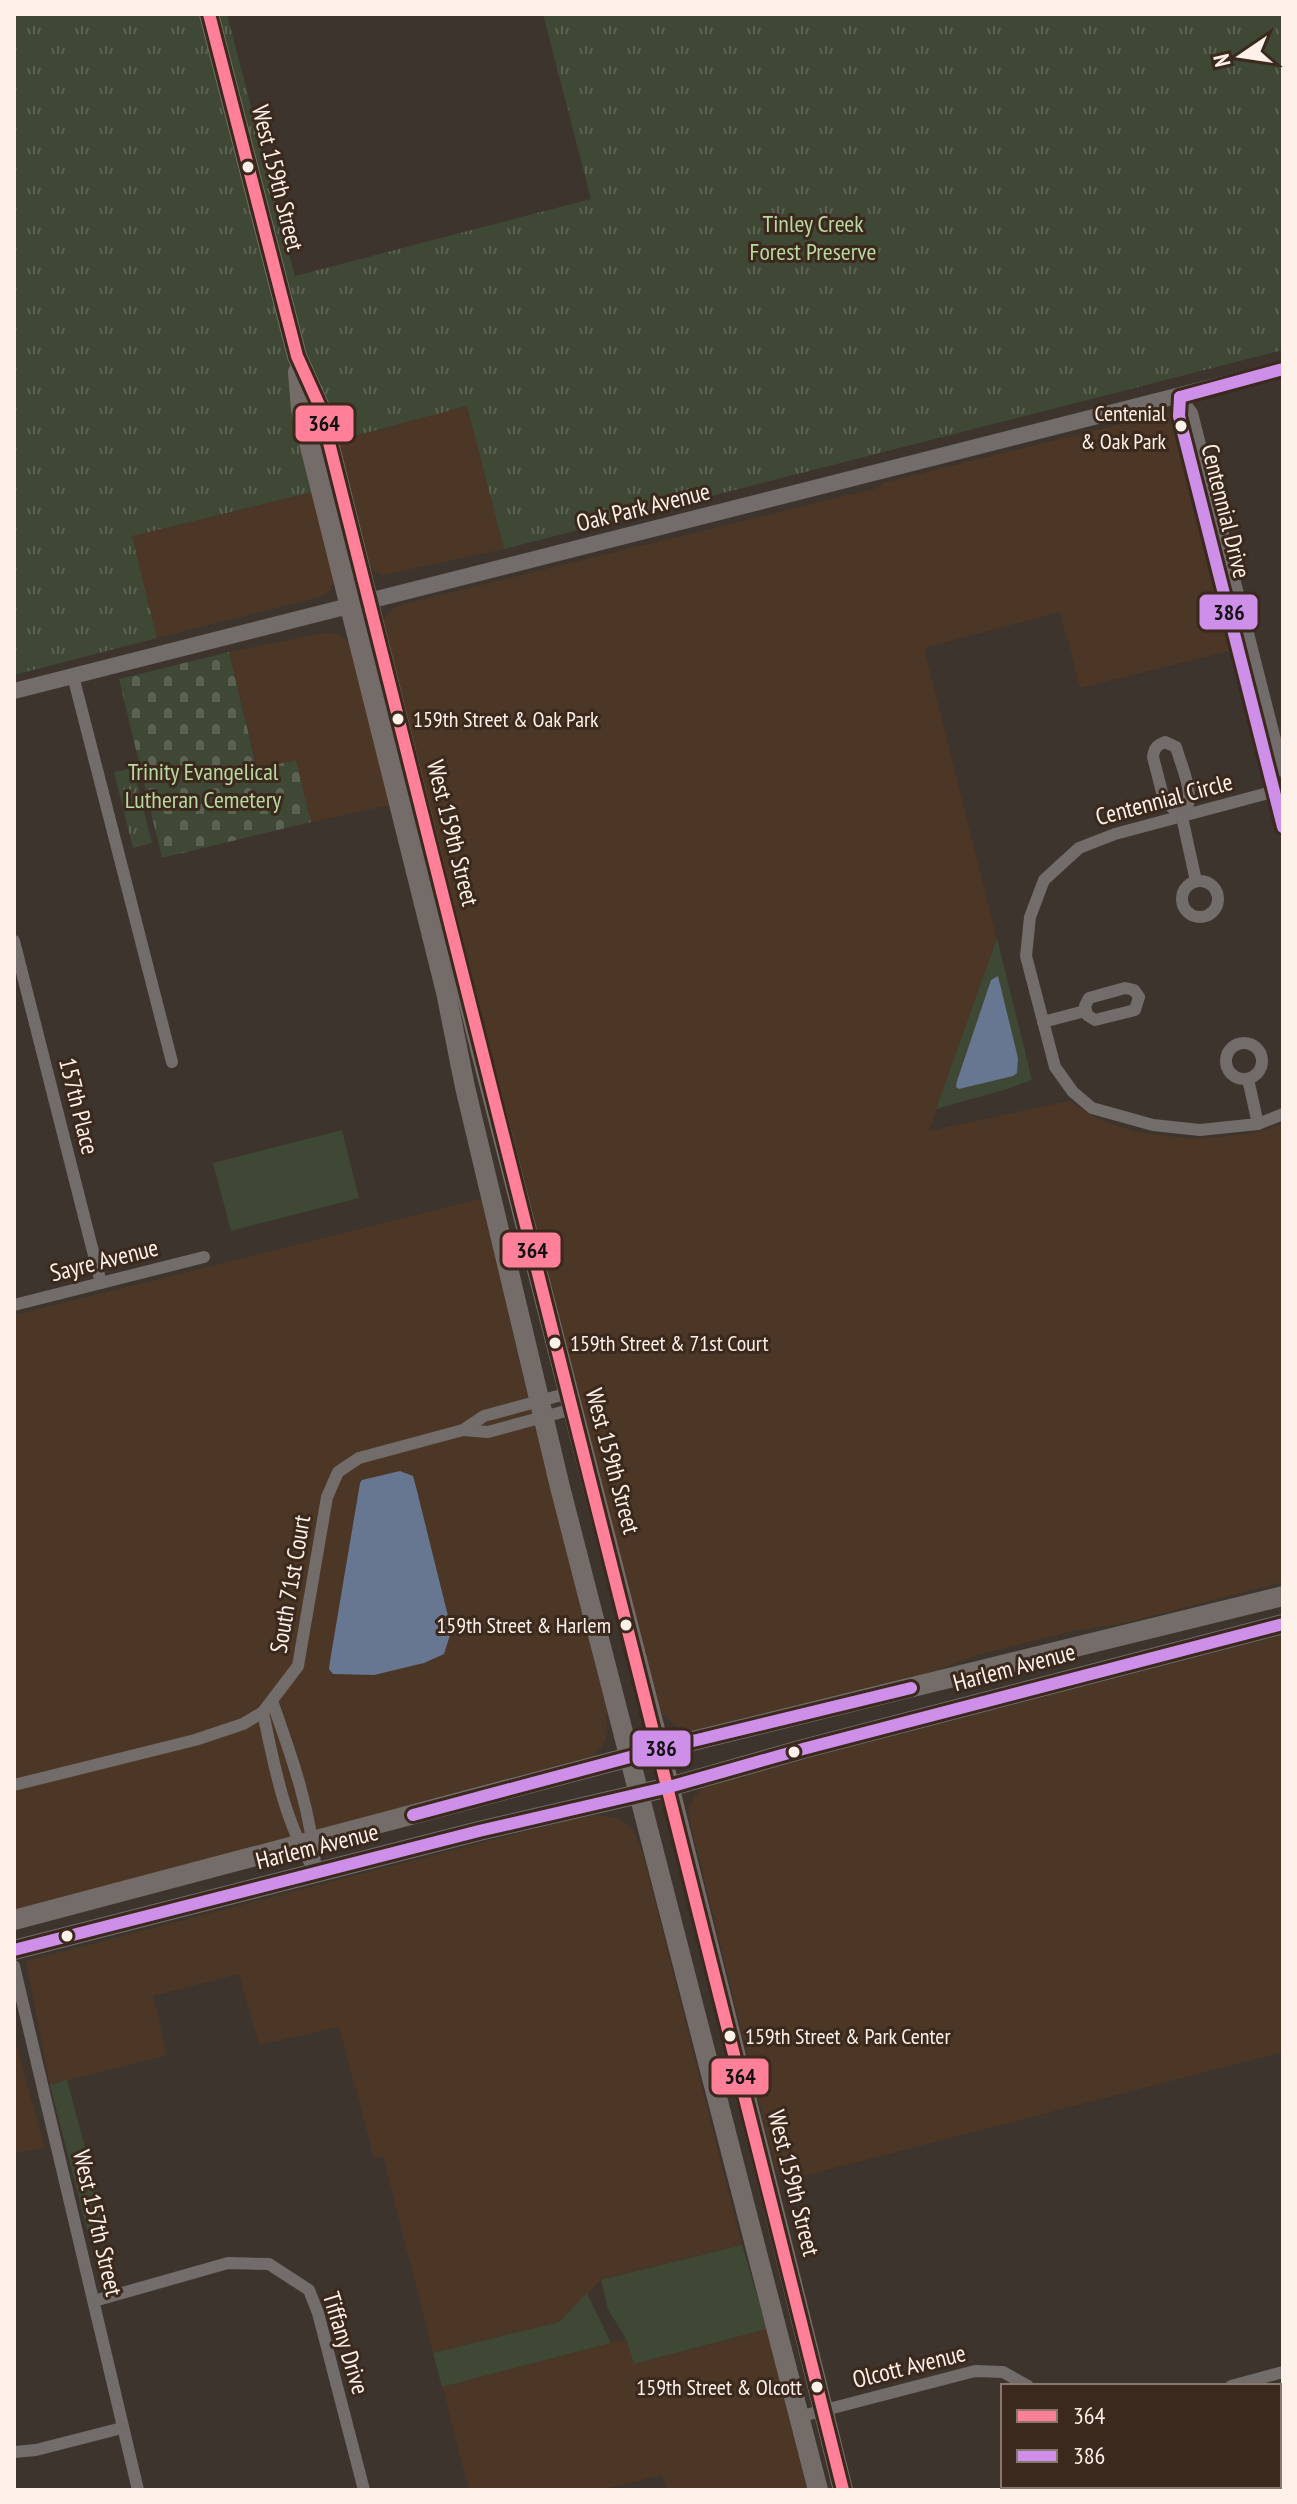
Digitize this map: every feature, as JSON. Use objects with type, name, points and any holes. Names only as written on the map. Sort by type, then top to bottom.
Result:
[{"type":"main road","name":"West 159th Street","points":[[209,14],[297,356],[320,407],[358,602],[465,1084],[542,1408],[818,2490]]},
{"type":"main road","name":"West 159th Street","points":[[358,602],[571,1401],[843,2490]]},
{"type":"main road","name":"Harlem Avenue","points":[[14,1920],[660,1749],[1283,1596]]},
{"type":"main road","name":"Harlem Avenue","points":[[14,1950],[669,1787],[1283,1624]]},
{"type":"street","name":"Oak Park Avenue","points":[[14,691],[1283,369]]},
{"type":"street","name":"Centennial Drive","points":[[1180,397],[1192,413],[1283,771]]},
{"type":"street","name":"Centennial Drive","points":[[1180,397],[1179,416],[1279,790],[1283,827]]},
{"type":"street","points":[[73,676],[172,1062]]},
{"type":"street","points":[[1182,817],[1189,809],[1190,797],[1176,747],[1165,742],[1153,750],[1153,757],[1164,800],[1182,817],[1196,881]]},
{"type":"street","name":"Centennial Circle","points":[[1279,790],[1089,843],[1069,855],[1044,880],[1030,917],[1026,956],[1060,1077],[1092,1108],[1153,1125],[1200,1130],[1258,1124],[1283,1114]]},
{"type":"street","name":"157th Place","points":[[14,941],[101,1283]]},
{"type":"street","points":[[14,1002],[29,998]]},
{"type":"street","points":[[1043,1022],[1085,1011]]},
{"type":"street","points":[[1248,1079],[1258,1124]]},
{"type":"street","name":"Sayre Avenue","points":[[14,1305],[204,1257]]},
{"type":"street","name":"South 71st Court","points":[[14,1785],[195,1740],[243,1724],[263,1712],[298,1666],[327,1497],[338,1472],[370,1454],[463,1430],[484,1416],[571,1401]]},
{"type":"street","points":[[272,1701],[292,1758],[306,1843]]},
{"type":"street","points":[[263,1712],[274,1763],[316,1874]]},
{"type":"street","name":"West 157th Street","points":[[14,1966],[138,2490]]},
{"type":"street","name":"Tiffany Drive","points":[[94,2301],[228,2263],[269,2264],[309,2290],[318,2313],[364,2490]]},
{"type":"street","name":"Olcott Avenue","points":[[798,2417],[975,2371],[1003,2372],[1024,2384]]},
{"type":"street","points":[[1238,2384],[1283,2372]]},
{"type":"street","points":[[14,2452],[36,2450],[122,2428]]},
{"type":"shaded area","points":[[467,406],[504,549],[383,575],[374,571],[368,563],[334,442]]},
{"type":"shaded area","points":[[1170,412],[1229,651],[1080,688],[1060,612],[924,648],[997,938],[929,1131],[1069,1101],[1100,1120],[1137,1132],[1193,1139],[1249,1134],[1283,1124],[1283,1582],[1125,1623],[1067,1632],[974,1656],[919,1677],[695,1731],[679,1729],[663,1714],[657,1700],[381,628],[383,620],[399,605],[882,487],[882,483]]},
{"type":"shaded area","points":[[313,492],[334,580],[330,591],[320,597],[157,638],[131,536]]},
{"type":"shaded area","points":[[323,633],[339,634],[351,646],[390,805],[311,822],[296,760],[258,769],[229,652]]},
{"type":"shaded area","points":[[485,1198],[511,1327],[607,1709],[606,1740],[592,1759],[14,1912],[14,1315]]},
{"type":"shaded area","points":[[1283,1635],[1283,2052],[788,2180],[780,2177],[690,1822],[688,1808],[701,1788],[725,1779]]},
{"type":"shaded area","points":[[600,1815],[621,1819],[633,1830],[643,1854],[742,2245],[601,2280],[559,2322],[433,2353],[383,2156],[374,2158],[339,2027],[259,2045],[239,1974],[153,1996],[167,2055],[50,2085],[26,1961],[581,1817]]},
{"type":"shaded area","points":[[14,2037],[45,2148],[14,2153]]},
{"type":"shaded area","points":[[767,2329],[810,2490],[666,2490],[662,2475],[600,2490],[469,2490],[442,2387],[626,2339],[635,2364]]},
{"type":"green space","name":"Tinley Creek Forest Preserve","points":[[14,14],[227,14],[295,276],[591,199],[543,14],[1283,14],[1283,350],[504,549],[467,406],[302,450],[313,492],[132,536],[157,638],[14,675]]},
{"type":"green space","name":"Trinity Evangelical Lutheran Cemetery","points":[[229,652],[257,769],[296,760],[311,822],[162,858],[119,679]]},
{"type":"green space","points":[[133,768],[152,843],[133,848],[114,772]]},
{"type":"green space","points":[[997,938],[1032,1080],[936,1109]]},
{"type":"green space","points":[[342,1130],[359,1198],[231,1231],[213,1163]]},
{"type":"green space","points":[[67,2080],[107,2229],[88,2234],[50,2085]]},
{"type":"green space","points":[[742,2245],[767,2329],[634,2364],[626,2339],[608,2309],[601,2280]]},
{"type":"green space","points":[[587,2293],[611,2343],[442,2387],[433,2353],[559,2322]]},
{"type":"water","points":[[998,976],[1018,1058],[1017,1073],[959,1089],[956,1087],[957,1081],[991,980]]},
{"type":"water","points":[[400,1471],[413,1476],[450,1624],[444,1654],[424,1663],[374,1675],[333,1674],[329,1669],[330,1661],[360,1483]]},
{"type":"transit line","name":"364","points":[[209,14],[297,356],[320,407],[843,2490]]},
{"type":"transit line","name":"386","points":[[1180,397],[1283,369]]},
{"type":"transit line","name":"386","points":[[1180,397],[1179,416],[1283,827]]},
{"type":"transit line","name":"386","points":[[14,1950],[479,1831],[669,1787],[1283,1624]]},
{"type":"transit line","name":"386","points":[[413,1815],[660,1749],[911,1688]]},
{"type":"place","name":"Centenial & Oak Park","points":[[1181,426]]},
{"type":"place","name":"159th Street & Oak Park","points":[[398,719]]},
{"type":"place","name":"159th Street & 71st Court","points":[[555,1343]]},
{"type":"place","name":"159th Street & Harlem","points":[[626,1625]]},
{"type":"place","name":"159th Street & Park Center","points":[[730,2036]]},
{"type":"place","name":"159th Street & Olcott","points":[[817,2387]]}]
